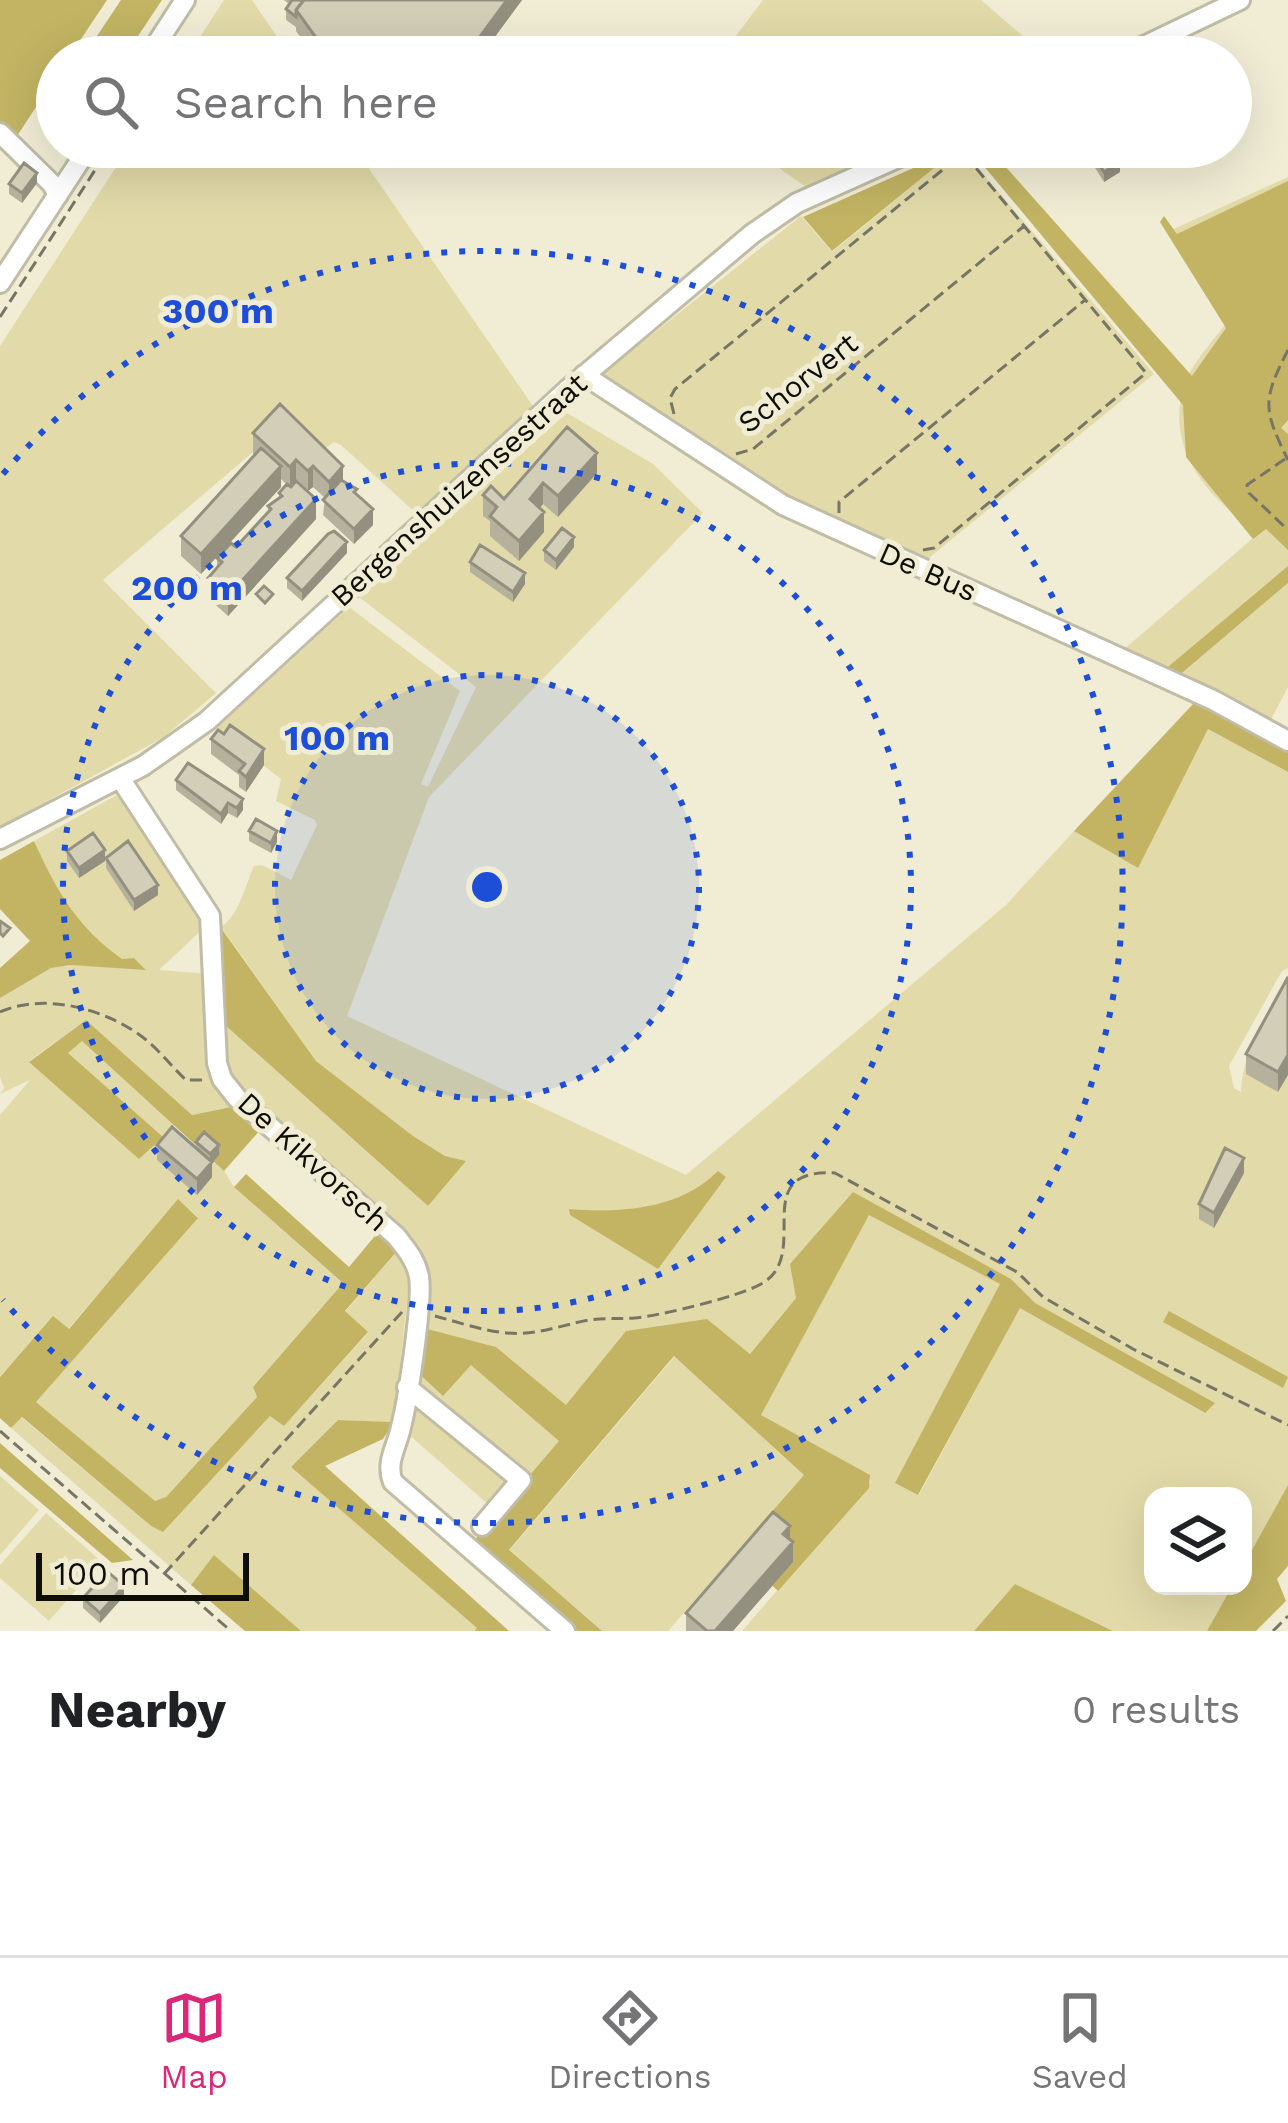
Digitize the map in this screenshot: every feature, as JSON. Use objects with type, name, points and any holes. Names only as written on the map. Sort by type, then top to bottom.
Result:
[{"type":"street","points":[[162,36],[185,0]]},
{"type":"street","points":[[1165,36],[1240,0]]},
{"type":"street","points":[[0,134],[58,195]]},
{"type":"street","points":[[0,283],[75,168]]},
{"type":"street","name":"Bergenshuizensestraat","points":[[0,839],[168,751],[207,721],[584,375],[752,234],[797,203],[875,168]]},
{"type":"street","name":"De Bus","points":[[584,375],[783,505],[1214,700],[1288,741]]},
{"type":"street","name":"De Kikvorsch","points":[[120,778],[210,916],[217,1063],[222,1078],[237,1098],[396,1236],[412,1256],[419,1280],[417,1312],[401,1430],[388,1470],[392,1482],[565,1631]]},
{"type":"street","points":[[407,1387],[521,1480],[482,1526]]},
{"type":"path","points":[[0,317],[96,168]]},
{"type":"path","points":[[681,422],[671,412],[675,389],[946,168]]},
{"type":"path","points":[[913,549],[934,548],[1146,373],[976,168]]},
{"type":"path","name":"Schorvert","points":[[728,453],[753,449],[1024,226]]},
{"type":"path","points":[[843,520],[837,511],[839,502],[1085,300]]},
{"type":"path","points":[[1288,350],[1265,407],[1287,459],[1247,485],[1249,493],[1288,530]]},
{"type":"path","points":[[0,1012],[18,1004],[84,1007],[143,1038],[186,1080],[222,1078]]},
{"type":"path","points":[[164,1574],[396,1315],[417,1312],[506,1333],[538,1333],[612,1317],[638,1318],[749,1289],[775,1274],[781,1260],[784,1199],[799,1177],[813,1172],[835,1173],[1018,1273],[1042,1297],[1133,1349],[1288,1425]]},
{"type":"path","points":[[0,1431],[231,1631]]},
{"type":"path","points":[[1273,1631],[1288,1616]]},
{"type":"shaded area","points":[[0,0],[107,0],[83,36],[36,36],[36,107],[15,139],[0,126]]},
{"type":"shaded area","points":[[121,0],[162,0],[138,36],[97,36]]},
{"type":"shaded area","points":[[224,0],[252,0],[277,36],[201,36]]},
{"type":"shaded area","points":[[763,0],[981,0],[1023,36],[736,36]]},
{"type":"shaded area","points":[[115,168],[369,168],[535,409],[417,514],[341,445],[334,442],[319,453],[287,423],[103,580],[216,693],[164,737],[0,827],[0,346]]},
{"type":"shaded area","points":[[779,168],[847,168],[806,187]]},
{"type":"shaded area","points":[[913,168],[934,168],[832,251],[803,217]]},
{"type":"shaded area","points":[[934,168],[978,168],[1154,374],[924,562],[783,493],[601,375],[801,216],[832,252]]},
{"type":"shaded area","points":[[986,168],[1007,168],[1192,376],[1226,328],[1160,222],[1164,216],[1177,234],[1288,181],[1288,420],[1281,428],[1288,434],[1288,550],[1266,529],[1253,539],[1186,457],[1183,405]]},
{"type":"shaded area","points":[[1288,177],[1288,566],[1163,671],[1122,651],[1259,533],[1208,489],[1186,452],[1179,409],[1184,385],[1227,322],[1167,232]]},
{"type":"shaded area","points":[[567,413],[653,464],[703,513],[429,797],[347,1016],[686,1175],[1006,905],[1074,831],[1138,867],[1208,728],[1288,772],[1288,968],[1229,1066],[1234,1088],[1241,1092],[1251,1047],[1288,980],[1288,1485],[1252,1550],[1252,1487],[1144,1487],[1144,1595],[1227,1595],[1207,1631],[1113,1631],[1015,1584],[974,1631],[742,1631],[871,1482],[869,1475],[761,1415],[869,1214],[1001,1284],[896,1483],[919,1495],[1020,1307],[1204,1413],[1214,1404],[1034,1303],[1011,1279],[853,1193],[796,1298],[750,1354],[707,1319],[566,1405],[496,1347],[420,1327],[426,1270],[230,1085],[224,1070],[225,1025],[428,1206],[465,1161],[445,1156],[413,1136],[316,1061],[221,927],[237,908],[254,866],[262,865],[291,880],[317,825],[276,801],[281,779],[216,729],[349,607],[460,691],[421,784],[428,787],[476,687],[359,597]],"holes":[[[718,1172],[658,1269],[570,1209],[648,1206],[686,1194]]]},
{"type":"shaded area","points":[[1288,566],[1288,583],[1176,678],[1163,671]]},
{"type":"shaded area","points":[[1288,583],[1288,687],[1268,725],[1176,678]]},
{"type":"shaded area","points":[[1194,703],[1288,752],[1288,772],[1208,729],[1138,868],[1074,831]]},
{"type":"shaded area","points":[[117,795],[204,917],[207,925],[159,970],[211,974],[215,1078],[236,1106],[192,1115],[86,1020],[29,1061],[162,1137],[67,1052],[82,1040],[176,1124],[173,1128],[224,1171],[234,1187],[343,1283],[253,1387],[257,1397],[166,1497],[155,1502],[36,1402],[198,1217],[179,1200],[68,1329],[53,1317],[0,1376],[0,1115],[30,1080],[0,1094],[4,1088],[0,998],[50,968],[145,969],[134,958],[122,959],[106,947],[80,920],[34,841]]},
{"type":"shaded area","points":[[34,841],[80,920],[106,947],[122,959],[134,958],[146,970],[51,968],[0,998],[0,968],[30,941],[0,909],[0,860]]},
{"type":"shaded area","points":[[221,928],[316,1061],[413,1136],[445,1156],[466,1161],[428,1206],[225,1025]]},
{"type":"shaded area","points":[[86,1020],[192,1115],[236,1106],[261,1129],[224,1171],[82,1041],[68,1053],[163,1137],[139,1159],[29,1062]]},
{"type":"shaded area","points":[[718,1171],[726,1177],[658,1269],[570,1215],[569,1209],[628,1209],[667,1201]]},
{"type":"shaded area","points":[[246,1174],[349,1267],[379,1231],[398,1250],[345,1311],[368,1332],[284,1426],[270,1416],[163,1532],[22,1417],[11,1428],[0,1418],[0,1377],[53,1316],[69,1329],[178,1199],[198,1218],[36,1402],[155,1501],[166,1497],[257,1397],[253,1387],[343,1283],[234,1187]]},
{"type":"shaded area","points":[[853,1192],[1011,1279],[1035,1303],[1215,1403],[1205,1413],[1020,1308],[918,1495],[895,1483],[1000,1284],[869,1215],[761,1415],[870,1475],[869,1488],[778,1591],[751,1566],[769,1546],[755,1531],[804,1475],[674,1356],[509,1550],[602,1631],[574,1631],[472,1543],[559,1441],[471,1365],[443,1396],[414,1369],[420,1327],[496,1347],[566,1405],[626,1331],[707,1319],[750,1354],[796,1298],[790,1264]]},
{"type":"shaded area","points":[[398,1250],[408,1265],[408,1292],[394,1422],[338,1420],[291,1467],[478,1628],[475,1631],[301,1631],[215,1556],[191,1585],[11,1428],[21,1417],[151,1526],[163,1531],[271,1415],[284,1426],[368,1333],[345,1312]]},
{"type":"shaded area","points":[[1169,1311],[1288,1377],[1283,1388],[1163,1322]]},
{"type":"shaded area","points":[[675,1356],[804,1475],[668,1631],[602,1631],[509,1551]]},
{"type":"shaded area","points":[[471,1364],[560,1441],[498,1513],[407,1433],[414,1369]]},
{"type":"shaded area","points":[[338,1420],[394,1422],[383,1439],[325,1466],[509,1631],[475,1631],[291,1467]]},
{"type":"shaded area","points":[[0,1443],[133,1560],[112,1563],[0,1468]]},
{"type":"shaded area","points":[[0,1476],[39,1510],[0,1555]]},
{"type":"shaded area","points":[[1288,1485],[1288,1566],[1277,1579],[1286,1601],[1256,1631],[1207,1631],[1227,1595],[1252,1595],[1252,1550]]},
{"type":"shaded area","points":[[46,1513],[101,1561],[49,1621],[0,1578],[0,1565]]},
{"type":"shaded area","points":[[214,1555],[301,1631],[245,1631],[191,1585]]},
{"type":"shaded area","points":[[1015,1584],[1113,1631],[974,1631]]},
{"type":"building","points":[[292,0],[302,2],[296,17],[286,9]]},
{"type":"building","points":[[304,0],[507,0],[480,36],[315,36],[296,10]]},
{"type":"building","points":[[24,163],[37,173],[22,193],[9,184]]},
{"type":"building","points":[[280,404],[343,466],[329,482],[313,466],[308,471],[296,460],[290,467],[253,433]]},
{"type":"building","points":[[567,427],[597,453],[558,496],[543,483],[530,499],[544,512],[519,541],[490,516],[497,507],[483,495],[491,486],[504,499]]},
{"type":"building","points":[[261,448],[281,466],[201,554],[181,536]]},
{"type":"building","points":[[341,480],[357,489],[354,492],[373,509],[354,529],[323,500]]},
{"type":"building","points":[[296,481],[316,499],[228,596],[208,578],[222,562],[217,558],[231,543],[236,547],[271,509],[268,506],[282,496],[279,493],[287,484],[291,487]]},
{"type":"building","points":[[562,528],[574,537],[556,560],[544,550]]},
{"type":"building","points":[[334,531],[347,542],[302,591],[287,578]]},
{"type":"building","points":[[480,545],[525,573],[513,592],[470,562]]},
{"type":"building","points":[[264,586],[273,594],[265,603],[256,594]]},
{"type":"building","points":[[230,725],[264,749],[246,777],[239,771],[245,764],[211,739],[218,730],[224,734]]},
{"type":"building","points":[[188,763],[243,799],[237,808],[228,803],[221,814],[176,780]]},
{"type":"building","points":[[256,819],[277,831],[271,843],[249,831]]},
{"type":"building","points":[[93,833],[105,850],[79,868],[67,851]]},
{"type":"building","points":[[128,841],[158,885],[134,900],[106,858]]},
{"type":"building","points":[[1288,977],[1288,1055],[1278,1072],[1246,1054]]},
{"type":"building","points":[[172,1127],[212,1162],[197,1179],[157,1145]]},
{"type":"building","points":[[204,1132],[219,1145],[210,1154],[196,1142]]},
{"type":"building","points":[[1225,1148],[1244,1158],[1214,1213],[1199,1204]]},
{"type":"building","points":[[773,1512],[790,1526],[783,1534],[793,1542],[715,1631],[707,1631],[686,1613]]},
{"type":"building","points":[[107,1571],[124,1586],[100,1613],[83,1598]]}]
